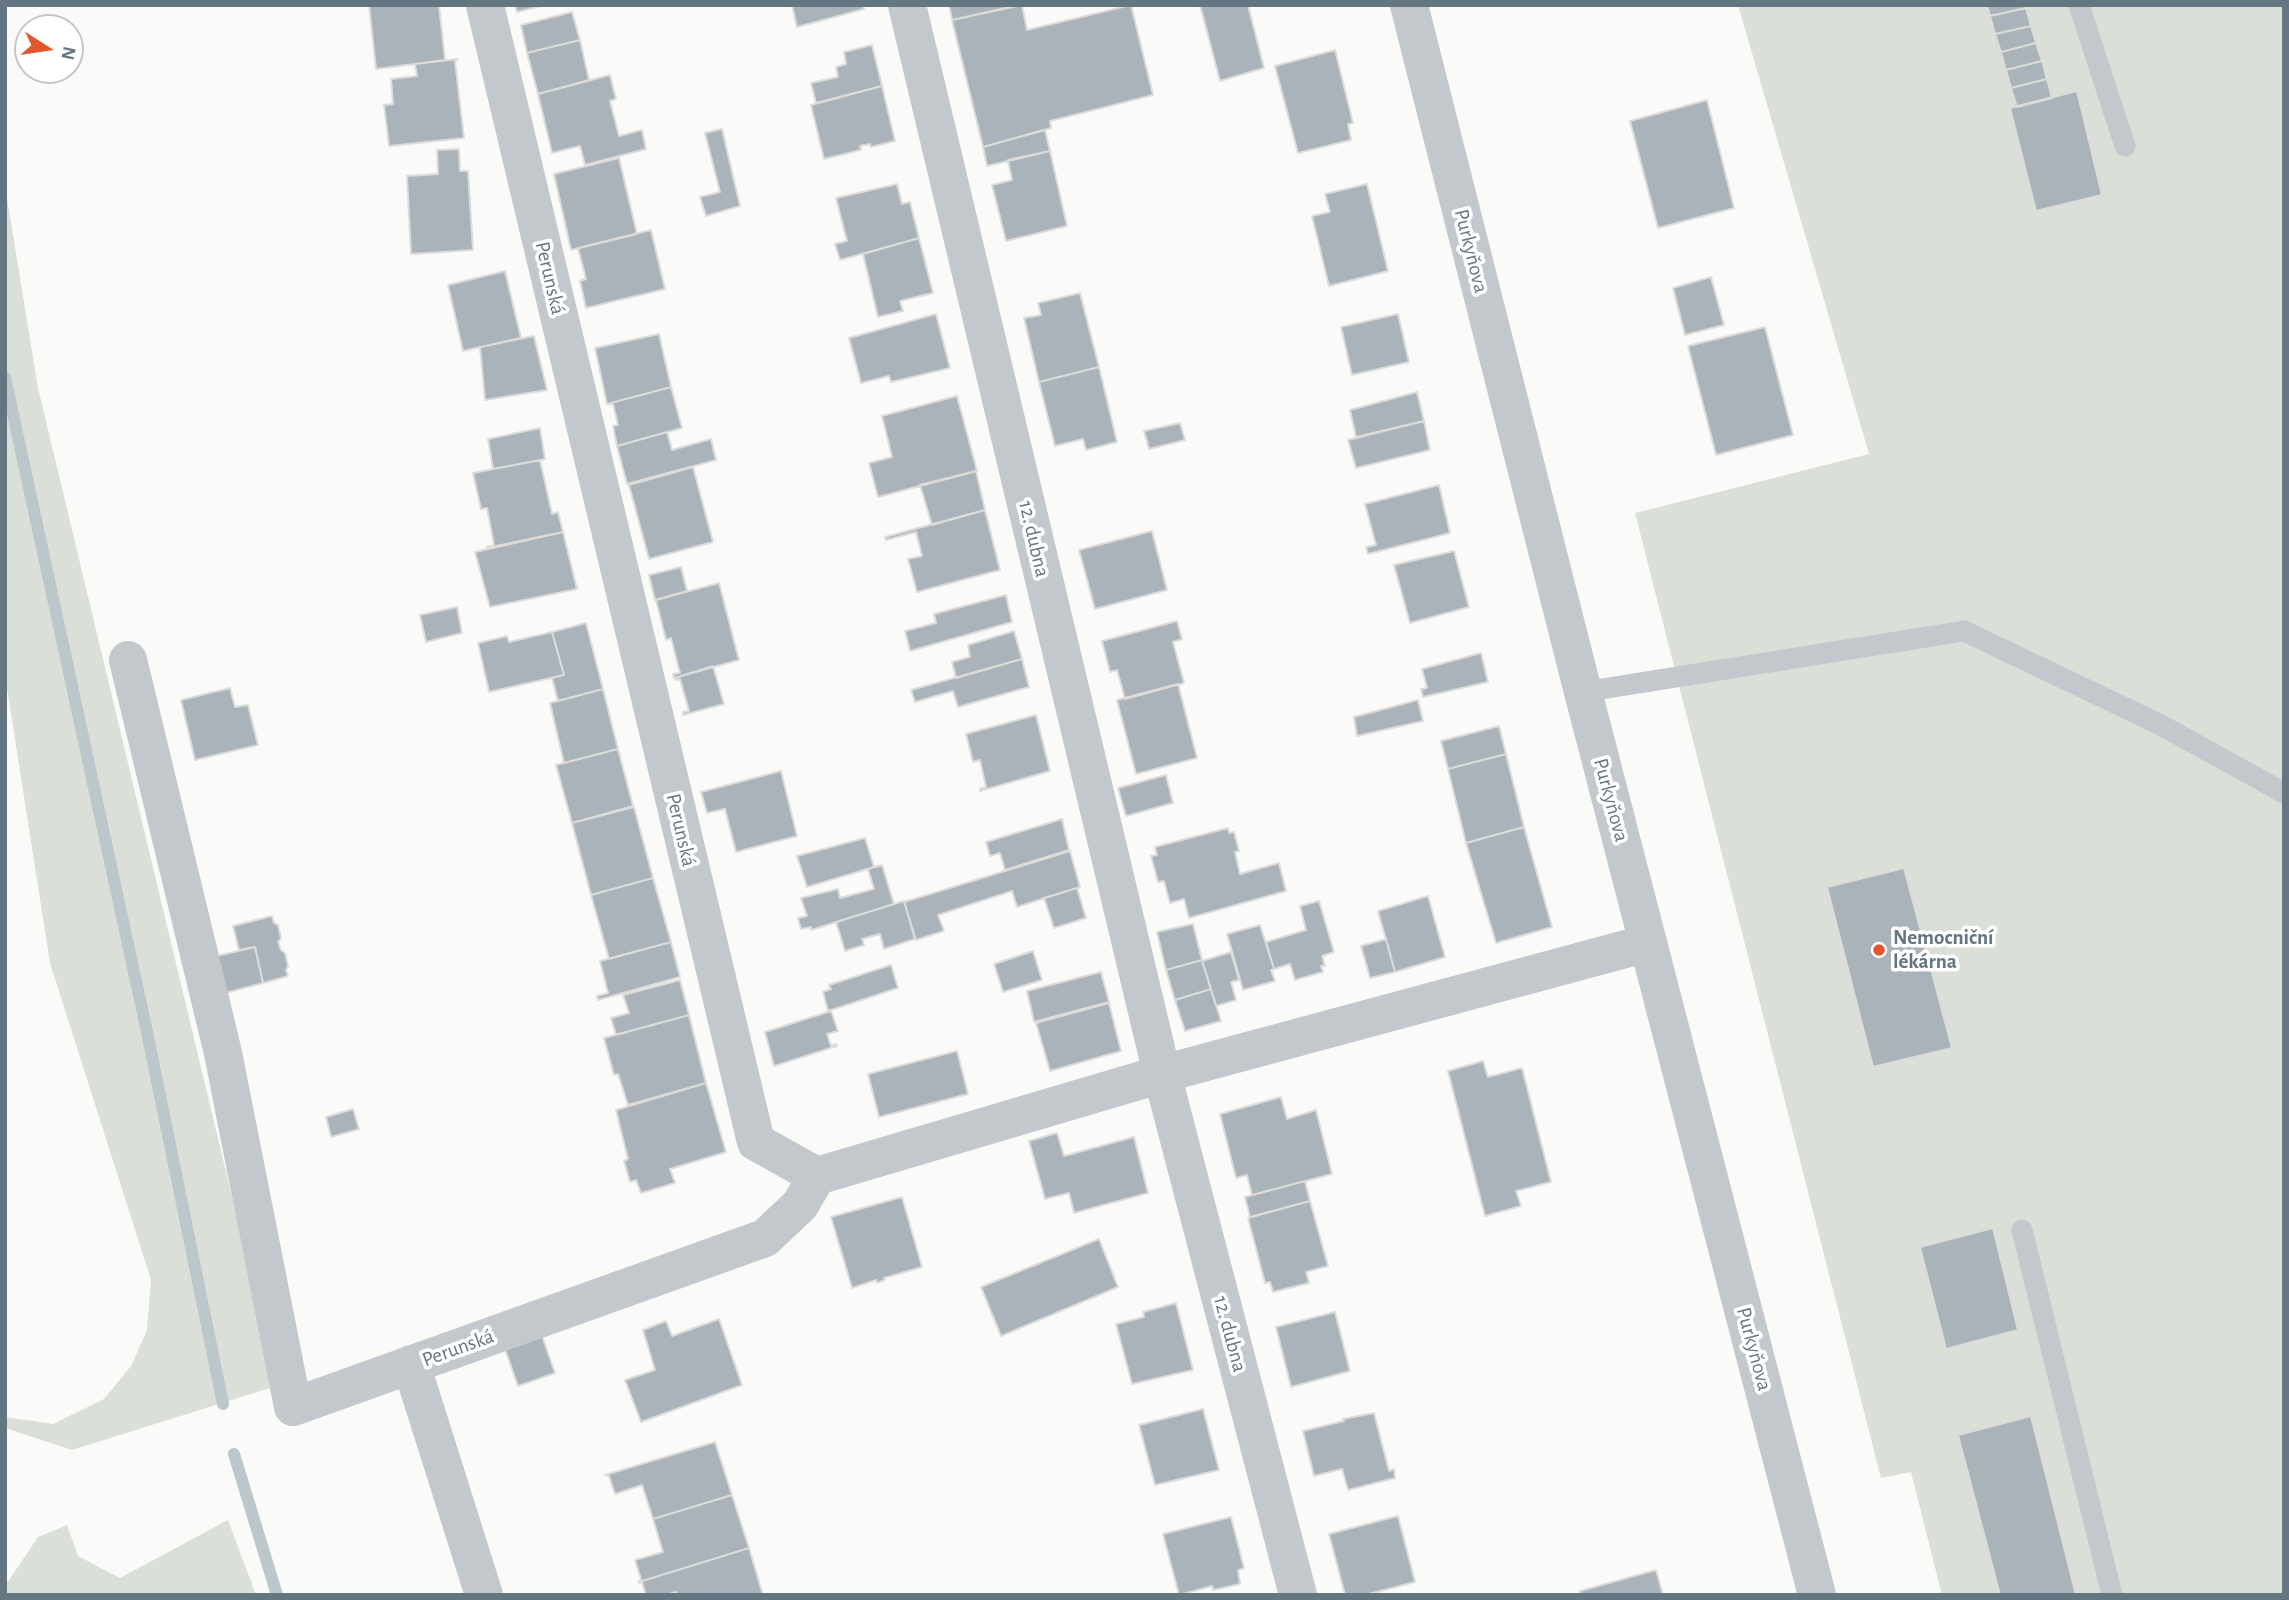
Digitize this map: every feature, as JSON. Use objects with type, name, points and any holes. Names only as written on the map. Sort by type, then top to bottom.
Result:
[{"type":"street","name":"Perunská","points":[[128,660],[223,1053],[293,1407],[765,1238],[800,1205],[817,1176],[756,1142],[485,5]]},
{"type":"street","name":"12. dubna","points":[[907,5],[1162,1073],[1298,1595]]},
{"type":"street","name":"Purkyňova","points":[[1409,5],[1583,692],[1817,1595]]},
{"type":"street","points":[[817,1176],[1162,1073],[1648,943]]},
{"type":"street","name":"Perunská","points":[[411,1364],[484,1595]]},
{"type":"lane","points":[[2080,5],[2125,146]]},
{"type":"lane","points":[[1583,692],[1964,631],[2161,725],[2284,793]]},
{"type":"lane","points":[[2022,1230],[2112,1595]]},
{"type":"shaded area","points":[[1738,5],[2284,5],[2284,1595],[1942,1595],[1911,1472],[1881,1478],[1635,513],[1869,454]]},
{"type":"shaded area","points":[[5,186],[38,388],[233,1201],[270,1388],[72,1450],[5,1428],[5,1417],[53,1424],[104,1399],[131,1366],[147,1330],[151,1280],[50,963],[5,675]]},
{"type":"shaded area","points":[[228,1520],[256,1595],[5,1595],[5,1586],[38,1537],[67,1525],[78,1556],[120,1578]]},
{"type":"building","points":[[369,5],[439,5],[445,60],[376,69]]},
{"type":"building","points":[[515,5],[545,5],[517,12]]},
{"type":"building","points":[[792,5],[863,5],[864,9],[797,27]]},
{"type":"building","points":[[949,5],[1019,5],[952,20]]},
{"type":"building","points":[[1022,5],[1027,30],[1131,5],[1153,95],[1050,121],[1051,128],[983,147],[952,20]]},
{"type":"building","points":[[1200,5],[1248,5],[1264,68],[1220,81]]},
{"type":"building","points":[[1987,5],[2025,5],[2026,8],[1990,16]]},
{"type":"building","points":[[2026,8],[2031,26],[1995,34],[1990,16]]},
{"type":"building","points":[[572,12],[580,40],[527,53],[521,25]]},
{"type":"building","points":[[2031,26],[2036,43],[2001,52],[1995,34]]},
{"type":"building","points":[[580,40],[589,80],[538,94],[527,53]]},
{"type":"building","points":[[2036,43],[2042,61],[2006,70],[2001,52]]},
{"type":"building","points":[[872,45],[882,86],[816,103],[811,83],[838,77],[836,67],[846,64],[844,52]]},
{"type":"building","points":[[1335,50],[1353,123],[1348,124],[1351,140],[1298,153],[1275,66]]},
{"type":"building","points":[[458,59],[455,61],[464,138],[389,146],[384,105],[393,104],[391,79],[417,76],[415,64]]},
{"type":"building","points":[[2042,61],[2047,79],[2011,88],[2006,70]]},
{"type":"building","points":[[610,75],[616,99],[610,101],[619,136],[642,130],[646,149],[585,165],[580,146],[552,153],[538,94]]},
{"type":"building","points":[[2047,79],[2052,98],[2017,107],[2011,88]]},
{"type":"building","points":[[882,86],[895,141],[871,147],[870,144],[860,146],[861,150],[824,159],[811,105]]},
{"type":"building","points":[[2077,91],[2102,195],[2036,211],[2010,108]]},
{"type":"building","points":[[1707,100],[1734,208],[1658,228],[1630,121]]},
{"type":"building","points":[[722,129],[740,206],[706,216],[700,197],[720,192],[705,133]]},
{"type":"building","points":[[1045,130],[1050,151],[987,166],[983,147]]},
{"type":"building","points":[[459,149],[460,171],[468,171],[473,250],[411,254],[407,176],[438,174],[437,150]]},
{"type":"building","points":[[1050,151],[1067,226],[1006,241],[992,185],[1012,180],[1008,160]]},
{"type":"building","points":[[619,158],[637,234],[571,250],[554,174]]},
{"type":"building","points":[[897,184],[902,204],[910,202],[919,238],[840,260],[835,244],[847,241],[836,198]]},
{"type":"building","points":[[1367,184],[1388,271],[1329,286],[1312,216],[1330,212],[1325,194]]},
{"type":"building","points":[[651,230],[665,289],[586,308],[580,281],[586,279],[578,248]]},
{"type":"building","points":[[919,238],[933,293],[900,301],[903,311],[878,317],[863,254]]},
{"type":"building","points":[[505,271],[521,338],[463,351],[448,285]]},
{"type":"building","points":[[1711,277],[1724,325],[1685,335],[1673,288]]},
{"type":"building","points":[[1080,293],[1099,367],[1039,382],[1024,318],[1041,315],[1038,303]]},
{"type":"building","points":[[936,314],[950,368],[891,382],[889,376],[861,383],[849,338]]},
{"type":"building","points":[[1398,314],[1409,362],[1352,375],[1341,327]]},
{"type":"building","points":[[1765,327],[1793,435],[1716,455],[1688,346]]},
{"type":"building","points":[[659,334],[671,387],[607,404],[595,348]]},
{"type":"building","points":[[534,336],[547,390],[485,400],[480,347]]},
{"type":"building","points":[[1099,367],[1117,442],[1086,450],[1083,439],[1055,446],[1039,382]]},
{"type":"building","points":[[671,387],[682,428],[617,446],[613,426],[618,425],[613,404],[607,404]]},
{"type":"building","points":[[1417,392],[1424,421],[1356,437],[1350,410]]},
{"type":"building","points":[[957,396],[977,471],[878,497],[869,463],[892,457],[882,416]]},
{"type":"building","points":[[1424,421],[1430,450],[1356,468],[1348,440]]},
{"type":"building","points":[[1180,423],[1185,440],[1149,449],[1144,431]]},
{"type":"building","points":[[540,428],[545,459],[493,469],[488,439]]},
{"type":"building","points":[[667,432],[672,450],[711,439],[716,460],[627,484],[617,446]]},
{"type":"building","points":[[540,460],[552,514],[558,512],[563,532],[487,548],[494,545],[487,508],[481,509],[473,473]]},
{"type":"building","points":[[693,467],[713,542],[649,559],[629,485]]},
{"type":"building","points":[[976,471],[985,510],[932,525],[920,485]]},
{"type":"building","points":[[1439,485],[1450,533],[1368,554],[1366,547],[1376,545],[1365,504]]},
{"type":"building","points":[[985,510],[1000,570],[917,592],[908,559],[922,556],[916,532],[886,540],[885,537]]},
{"type":"building","points":[[1152,531],[1167,590],[1095,609],[1079,550]]},
{"type":"building","points":[[563,532],[577,589],[490,607],[475,552]]},
{"type":"building","points":[[1454,551],[1469,607],[1410,623],[1394,565]]},
{"type":"building","points":[[681,567],[687,591],[655,600],[649,575]]},
{"type":"building","points":[[719,583],[739,660],[674,678],[673,674],[680,673],[671,638],[666,640],[656,600]]},
{"type":"building","points":[[1006,595],[1012,622],[910,651],[905,631],[936,623],[934,614]]},
{"type":"building","points":[[457,607],[462,633],[426,642],[420,615]]},
{"type":"building","points":[[1177,621],[1182,639],[1173,642],[1184,683],[1125,699],[1117,670],[1110,672],[1102,641]]},
{"type":"building","points":[[586,623],[603,689],[558,701],[552,678],[564,675],[552,632]]},
{"type":"building","points":[[1014,631],[1022,659],[956,678],[952,662],[970,657],[968,645]]},
{"type":"building","points":[[552,632],[564,675],[489,692],[478,643],[507,636],[509,642]]},
{"type":"building","points":[[1481,653],[1488,682],[1423,697],[1421,689],[1427,688],[1422,669]]},
{"type":"building","points":[[1022,659],[1029,687],[958,707],[953,691],[915,702],[911,690]]},
{"type":"building","points":[[713,666],[724,704],[683,715],[683,712],[689,711],[680,679],[675,678]]},
{"type":"building","points":[[1178,684],[1197,758],[1136,774],[1117,700]]},
{"type":"building","points":[[230,688],[235,707],[248,705],[258,745],[195,760],[181,700]]},
{"type":"building","points":[[603,689],[618,749],[564,763],[550,703]]},
{"type":"building","points":[[1418,700],[1423,721],[1357,736],[1354,717]]},
{"type":"building","points":[[1036,715],[1050,771],[980,791],[986,787],[980,760],[973,762],[966,734]]},
{"type":"building","points":[[1499,726],[1506,754],[1448,769],[1441,741]]},
{"type":"building","points":[[618,749],[633,806],[572,823],[556,765]]},
{"type":"building","points":[[1506,754],[1524,827],[1466,843],[1448,769]]},
{"type":"building","points":[[781,771],[797,836],[736,852],[725,809],[707,813],[701,792]]},
{"type":"building","points":[[1166,775],[1173,803],[1126,816],[1118,788]]},
{"type":"building","points":[[634,807],[653,878],[591,895],[572,823]]},
{"type":"building","points":[[1062,819],[1069,850],[1005,870],[1000,853],[990,856],[986,842]]},
{"type":"building","points":[[1524,827],[1552,927],[1496,943],[1466,843]]},
{"type":"building","points":[[1228,828],[1229,833],[1234,832],[1239,851],[1235,852],[1240,874],[1279,863],[1286,891],[1189,918],[1184,899],[1170,903],[1164,881],[1158,882],[1151,856],[1157,855],[1155,847]]},
{"type":"building","points":[[865,838],[874,867],[807,887],[797,856]]},
{"type":"building","points":[[1070,851],[1080,887],[1017,907],[1012,891],[938,915],[944,931],[916,940],[904,902]]},
{"type":"building","points":[[882,865],[894,904],[811,930],[811,927],[801,929],[798,918],[807,916],[801,898],[838,889],[840,898],[874,889],[868,869]]},
{"type":"building","points":[[1904,868],[1952,1048],[1873,1067],[1827,887]]},
{"type":"building","points":[[653,878],[671,942],[609,959],[591,895]]},
{"type":"building","points":[[1077,888],[1086,918],[1054,928],[1044,898]]},
{"type":"building","points":[[1428,896],[1445,957],[1395,972],[1378,911]]},
{"type":"building","points":[[904,901],[915,939],[884,949],[880,934],[862,939],[864,945],[845,951],[836,922]]},
{"type":"building","points":[[1319,901],[1334,952],[1322,956],[1325,966],[1321,966],[1323,972],[1295,980],[1290,964],[1274,969],[1266,942],[1306,930],[1300,906]]},
{"type":"building","points":[[272,916],[274,923],[278,925],[281,938],[278,942],[285,953],[288,976],[263,983],[255,947],[239,950],[233,926]]},
{"type":"building","points":[[1193,924],[1202,960],[1166,970],[1157,932]]},
{"type":"building","points":[[1260,925],[1274,969],[1271,970],[1275,981],[1243,990],[1227,934]]},
{"type":"building","points":[[1386,939],[1395,972],[1370,978],[1361,946]]},
{"type":"building","points":[[671,942],[680,977],[598,1000],[597,996],[608,993],[600,961]]},
{"type":"building","points":[[255,947],[263,983],[225,993],[217,956]]},
{"type":"building","points":[[1033,951],[1042,980],[1003,992],[994,964]]},
{"type":"building","points":[[1231,952],[1239,980],[1231,982],[1236,1000],[1216,1006],[1202,961]]},
{"type":"building","points":[[1202,960],[1211,989],[1175,1000],[1166,970]]},
{"type":"building","points":[[891,965],[898,988],[828,1011],[823,992],[831,989],[829,985]]},
{"type":"building","points":[[1101,972],[1109,1002],[1034,1022],[1027,991]]},
{"type":"building","points":[[680,980],[689,1015],[616,1035],[611,1018],[629,1013],[623,995]]},
{"type":"building","points":[[1211,989],[1221,1021],[1185,1031],[1175,1000]]},
{"type":"building","points":[[1109,1003],[1121,1051],[1050,1071],[1036,1023]]},
{"type":"building","points":[[831,1011],[838,1031],[827,1034],[831,1046],[837,1046],[774,1066],[765,1032]]},
{"type":"building","points":[[689,1015],[706,1083],[628,1105],[618,1074],[614,1075],[604,1038]]},
{"type":"building","points":[[957,1051],[968,1094],[879,1117],[868,1074]]},
{"type":"building","points":[[1483,1061],[1488,1077],[1522,1068],[1551,1182],[1516,1191],[1521,1206],[1485,1216],[1448,1071]]},
{"type":"building","points":[[706,1083],[726,1152],[670,1169],[675,1183],[641,1193],[636,1180],[630,1182],[624,1161],[628,1159],[616,1110]]},
{"type":"building","points":[[1281,1097],[1287,1119],[1316,1110],[1332,1174],[1252,1195],[1247,1175],[1236,1178],[1220,1114]]},
{"type":"building","points":[[353,1109],[359,1129],[331,1137],[326,1117]]},
{"type":"building","points":[[1057,1133],[1064,1156],[1134,1137],[1148,1193],[1074,1213],[1069,1193],[1045,1199],[1029,1141]]},
{"type":"building","points":[[1305,1181],[1310,1201],[1250,1217],[1245,1197]]},
{"type":"building","points":[[902,1197],[922,1267],[884,1278],[885,1280],[877,1283],[876,1280],[852,1288],[831,1217]]},
{"type":"building","points":[[1310,1201],[1328,1266],[1306,1272],[1309,1283],[1273,1292],[1270,1282],[1265,1283],[1248,1218]]},
{"type":"building","points":[[1993,1228],[2018,1330],[1946,1349],[1920,1247]]},
{"type":"building","points":[[1099,1239],[1118,1287],[1001,1336],[981,1287]]},
{"type":"building","points":[[1176,1303],[1193,1370],[1132,1384],[1116,1324],[1144,1317],[1143,1312]]},
{"type":"building","points":[[1335,1312],[1350,1371],[1291,1387],[1276,1327]]},
{"type":"building","points":[[719,1319],[742,1385],[641,1422],[625,1380],[655,1370],[643,1330],[666,1321],[672,1336]]},
{"type":"building","points":[[542,1336],[555,1373],[518,1386],[505,1349]]},
{"type":"building","points":[[1203,1409],[1219,1470],[1155,1485],[1139,1425]]},
{"type":"building","points":[[1374,1413],[1389,1471],[1394,1469],[1395,1478],[1348,1490],[1342,1469],[1314,1476],[1303,1431]]},
{"type":"building","points":[[2031,1416],[2076,1595],[2000,1595],[1958,1435]]},
{"type":"building","points":[[715,1442],[732,1495],[653,1519],[642,1485],[615,1494],[609,1476],[605,1475]]},
{"type":"building","points":[[732,1495],[749,1548],[639,1582],[641,1579],[635,1560],[663,1552],[653,1519]]},
{"type":"building","points":[[1398,1516],[1415,1582],[1365,1595],[1345,1595],[1329,1534]]},
{"type":"building","points":[[1231,1517],[1244,1568],[1238,1570],[1240,1584],[1213,1590],[1212,1586],[1179,1595],[1163,1534]]},
{"type":"building","points":[[749,1548],[763,1595],[677,1595],[676,1592],[646,1595],[642,1582],[639,1583],[639,1582]]},
{"type":"building","points":[[1656,1570],[1663,1595],[1581,1595],[1580,1591]]},
{"type":"waterway","points":[[5,377],[147,1032],[223,1404]]},
{"type":"waterway","points":[[234,1454],[277,1595]]},
{"type":"place","name":"Nemocniční lékárna","points":[[1879,950]]}]
